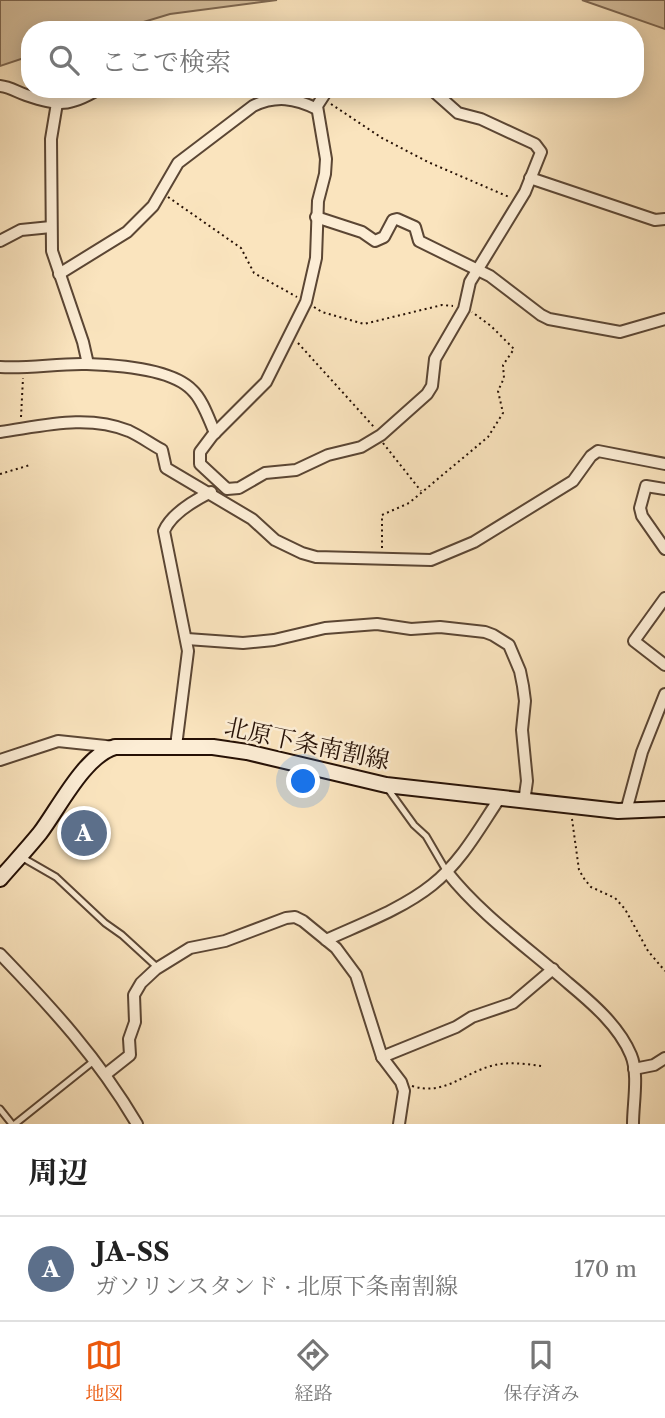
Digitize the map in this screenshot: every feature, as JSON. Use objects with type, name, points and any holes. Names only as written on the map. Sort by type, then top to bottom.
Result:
[{"type":"main road","name":"北原下条南割線","points":[[115,747],[213,747],[247,752],[386,785],[570,807],[626,811],[665,809]]},
{"type":"main road","points":[[0,879],[96,757],[104,750],[115,747]]},
{"type":"street","points":[[0,86],[21,92]]},
{"type":"street","points":[[40,98],[68,104],[83,98]]},
{"type":"street","points":[[59,274],[134,226],[153,206],[178,163],[253,106],[263,101],[284,98],[319,104]]},
{"type":"street","points":[[223,487],[200,464],[200,452],[215,433],[266,382],[306,302],[312,282],[316,258],[316,217],[326,159],[319,104],[323,98]]},
{"type":"street","points":[[176,746],[188,651],[163,531],[168,522],[208,494],[223,487],[235,489],[265,473],[296,470],[328,455],[361,447],[380,436],[427,394],[432,386],[435,359],[464,309],[476,268],[519,201],[541,152],[535,144],[481,119],[458,113],[441,98]]},
{"type":"street","points":[[57,103],[51,139],[52,251],[88,364]]},
{"type":"street","points":[[530,178],[655,220],[665,219]]},
{"type":"street","points":[[316,217],[362,232],[375,241],[384,237],[393,220],[397,219],[415,228],[419,241],[476,268],[541,316],[549,319],[620,332],[665,319]]},
{"type":"street","points":[[0,241],[21,230],[51,227]]},
{"type":"street","points":[[0,367],[23,369],[88,364],[158,373],[183,382],[196,393],[215,433]]},
{"type":"street","points":[[0,432],[84,421],[104,423],[131,432],[162,450],[166,468],[252,519],[275,540],[316,557],[431,559],[444,556],[474,542],[573,481],[591,456],[598,451],[665,464]]},
{"type":"street","points":[[665,489],[646,486],[640,508],[642,516],[665,549]]},
{"type":"street","points":[[665,598],[634,641],[665,665]]},
{"type":"street","points":[[187,639],[243,643],[274,640],[325,628],[377,624],[411,629],[440,627],[493,635],[509,645],[523,686],[525,701],[522,730],[527,766],[524,802]]},
{"type":"street","points":[[626,811],[642,752],[665,694]]},
{"type":"street","points":[[0,760],[58,741],[115,747]]},
{"type":"street","points":[[326,940],[406,902],[433,884],[466,850],[499,799]]},
{"type":"street","points":[[447,872],[473,903],[605,1016],[632,1056],[633,1124]]},
{"type":"street","points":[[106,1074],[130,1055],[130,1039],[135,1022],[134,995],[141,983],[158,968],[190,948],[225,941],[295,917],[335,948],[356,975],[382,1057],[401,1082],[403,1103],[399,1124]]},
{"type":"street","points":[[0,954],[47,1002],[95,1059],[137,1124]]},
{"type":"street","points":[[382,1057],[456,1027],[472,1017],[513,1003],[553,969]]},
{"type":"street","points":[[634,1069],[654,1065],[665,1058]]},
{"type":"lane","points":[[386,785],[414,825],[426,836],[447,872]]},
{"type":"lane","points":[[20,856],[56,877],[158,968]]},
{"type":"lane","points":[[0,1109],[14,1124],[95,1059]]},
{"type":"path","points":[[319,104],[341,109],[382,138],[416,156],[519,201]]},
{"type":"path","points":[[380,559],[382,515],[409,503],[488,437],[503,413],[498,391],[504,378],[503,365],[514,349],[476,313],[464,309]]},
{"type":"path","points":[[290,334],[380,436],[422,491]]},
{"type":"path","points":[[22,429],[23,369]]},
{"type":"path","points":[[0,474],[30,465]]},
{"type":"path","points":[[570,807],[579,870],[591,887],[615,898],[625,909],[648,951],[665,971]]},
{"type":"path","points":[[401,1082],[434,1090],[494,1065],[511,1063],[541,1066]]},
{"type":"shaded area","points":[[0,0],[277,0],[170,14],[147,21],[21,21],[21,59],[0,66]]},
{"type":"shaded area","points":[[582,0],[665,0],[665,29]]},
{"type":"place","name":"JA-SS","points":[[84,833]]}]
